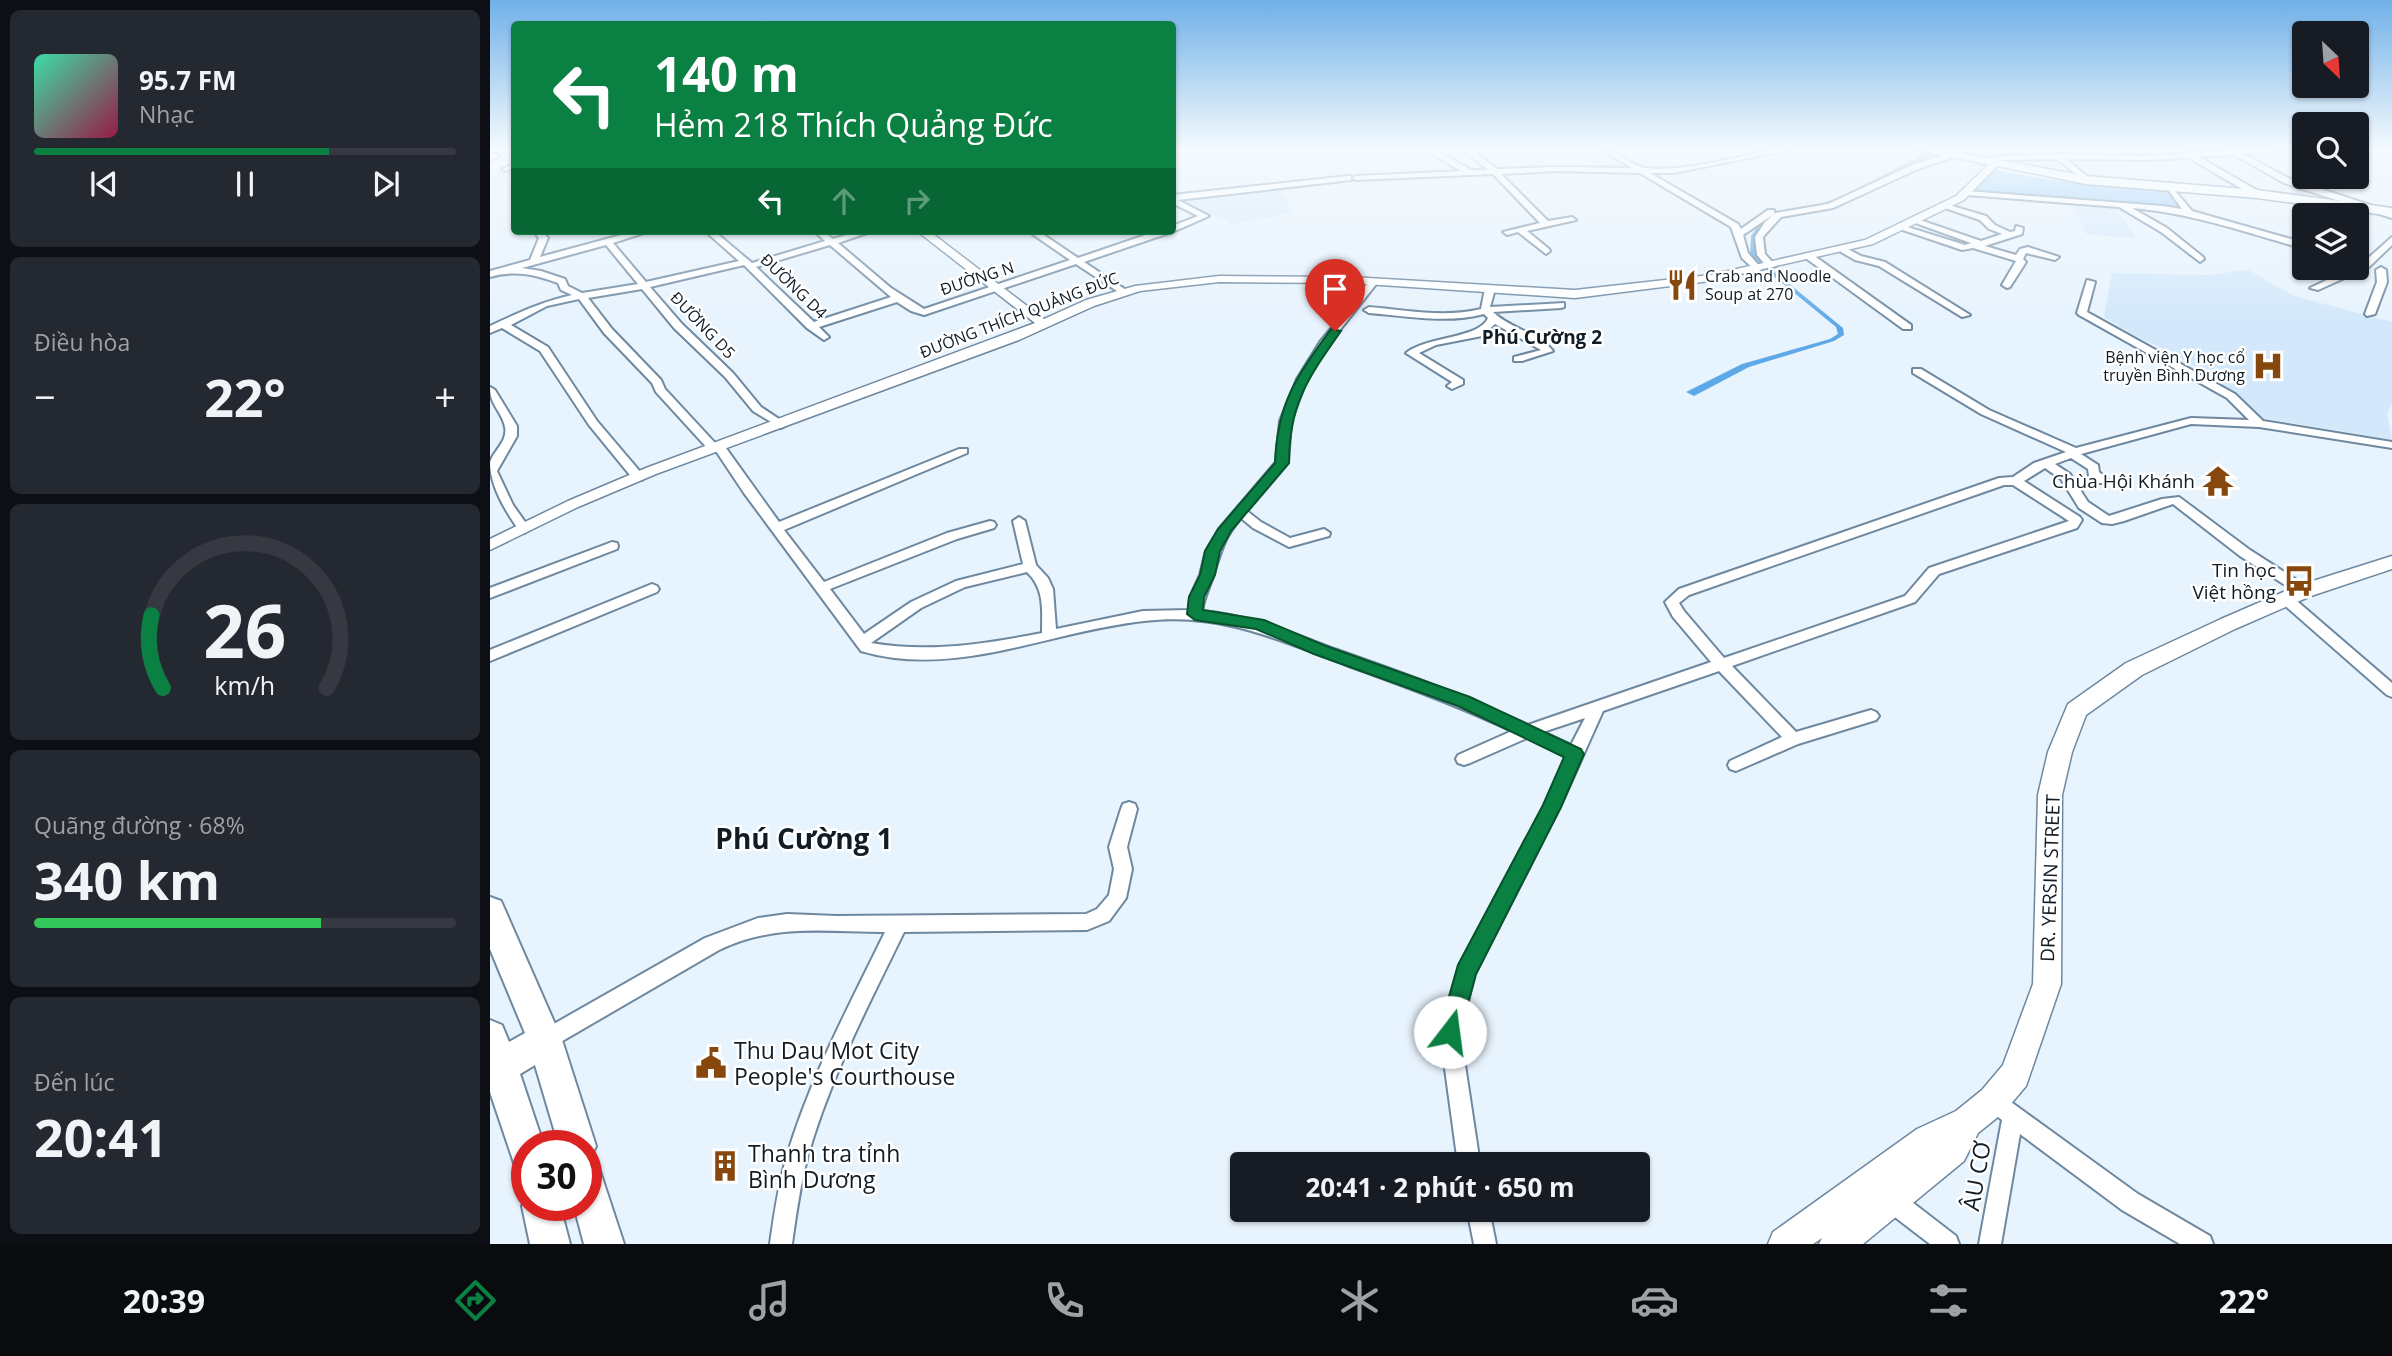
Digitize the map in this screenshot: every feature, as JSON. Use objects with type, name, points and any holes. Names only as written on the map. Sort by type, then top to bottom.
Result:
[{"type":"highway","points":[[490,911],[545,1040],[572,1130]]},
{"type":"highway","points":[[521,1130],[495,1051],[545,1040]]},
{"type":"highway","points":[[545,1221],[550,1244]]},
{"type":"highway","points":[[597,1221],[604,1244]]},
{"type":"main road","points":[[2348,207],[2388,213]]},
{"type":"main road","name":"DR. YERSIN STREET","points":[[1792,1242],[1928,1140],[1967,1122],[1993,1101],[2015,1075],[2047,984],[2050,795],[2060,751],[2076,709],[2134,669],[2295,595],[2392,562]]},
{"type":"main road","name":"DR. YERSIN STREET","points":[[1836,1244],[1953,1150],[1967,1122]]},
{"type":"street","points":[[1176,227],[1205,216],[1188,207]]},
{"type":"street","points":[[1529,207],[1546,224]]},
{"type":"street","points":[[1705,207],[1735,226],[1740,234],[1741,250],[1746,260],[1764,268]]},
{"type":"street","points":[[1764,268],[1759,237],[1764,221],[1776,209],[1785,207]]},
{"type":"street","points":[[1740,234],[1777,215],[1822,207]]},
{"type":"street","name":"ĐƯỜNG THÍCH QUẢNG ĐỨC","points":[[490,545],[638,477],[781,425],[1123,292],[1158,284],[1219,279],[1374,281],[1594,293],[1764,268],[1844,250],[1901,228],[1941,207]]},
{"type":"street","points":[[1951,207],[1983,218],[1992,227],[2010,235]]},
{"type":"street","points":[[2125,207],[2164,230],[2200,259]]},
{"type":"street","points":[[2144,207],[2189,214],[2292,242]]},
{"type":"street","points":[[2184,207],[2189,214]]},
{"type":"street","points":[[2369,207],[2388,213]]},
{"type":"street","points":[[1507,232],[1572,219]]},
{"type":"street","points":[[1914,221],[2019,259]]},
{"type":"street","points":[[1901,228],[1957,247],[1978,245],[2019,232],[2019,228]]},
{"type":"street","points":[[1521,230],[1546,251]]},
{"type":"street","points":[[534,262],[544,238],[541,235]]},
{"type":"street","points":[[490,274],[630,235]]},
{"type":"street","name":"ĐƯỜNG D4","points":[[714,235],[824,337]]},
{"type":"street","name":"ĐƯỜNG N","points":[[823,235],[899,298],[915,310],[924,312],[1154,235]]},
{"type":"street","points":[[490,330],[544,304],[748,264],[856,235]]},
{"type":"street","points":[[933,235],[1049,322]]},
{"type":"street","points":[[1038,235],[1123,292]]},
{"type":"street","points":[[1139,235],[1145,238]]},
{"type":"street","points":[[2369,258],[2392,240]]},
{"type":"street","name":"ĐƯỜNG D5","points":[[608,242],[678,326],[729,375],[757,409],[781,425]]},
{"type":"street","points":[[1844,250],[1858,258],[1882,264],[1965,315]]},
{"type":"street","points":[[2007,285],[2021,262],[2019,259],[2023,251],[2056,257]]},
{"type":"street","points":[[1810,257],[1907,327]]},
{"type":"street","points":[[2369,266],[2392,274]]},
{"type":"street","points":[[508,269],[551,276],[562,281],[564,288],[581,296],[608,331],[716,447],[866,646],[888,653],[929,655],[1143,616],[1195,614],[1258,624],[1464,702],[1575,754]]},
{"type":"street","points":[[2370,314],[2382,282],[2381,270]]},
{"type":"street","points":[[2315,288],[2331,280]]},
{"type":"street","points":[[1195,614],[1197,597],[1207,575],[1213,551],[1225,529],[1282,463],[1282,437],[1301,379],[1346,315],[1374,281]]},
{"type":"street","points":[[2090,282],[2082,313],[2213,385],[2239,403],[2259,424]]},
{"type":"street","points":[[1452,386],[1457,380],[1411,353],[1433,343],[1478,334],[1490,324],[1490,289]]},
{"type":"street","points":[[811,326],[899,298]]},
{"type":"street","points":[[1369,310],[1438,316],[1489,315],[1518,307],[1561,305]]},
{"type":"street","points":[[1489,315],[1539,341],[1548,351],[1518,359]]},
{"type":"street","points":[[507,321],[506,326],[512,331],[538,341],[593,423],[638,477]]},
{"type":"street","points":[[1917,371],[1985,412],[2074,453],[2094,468],[2093,473],[2103,480]]},
{"type":"street","points":[[490,390],[511,426],[511,436],[491,471],[524,529]]},
{"type":"street","points":[[1793,739],[1722,665],[1678,614],[1672,602],[1684,592],[2003,481],[2016,481],[2046,463],[2159,427],[2191,421],[2259,424],[2392,445]]},
{"type":"street","points":[[777,528],[963,451]]},
{"type":"street","points":[[2046,463],[2066,477],[2083,505],[2106,520],[2118,519],[2151,505],[2175,500],[2245,552],[2295,595],[2392,691]]},
{"type":"street","points":[[1464,759],[1526,732],[1910,599],[1920,590],[1924,579],[1934,571],[2073,525],[2076,520],[2016,481]]},
{"type":"street","points":[[1241,512],[1257,525],[1289,543],[1324,533]]},
{"type":"street","points":[[1019,521],[1030,567],[1046,582],[1049,634]]},
{"type":"street","points":[[823,587],[952,536],[990,525]]},
{"type":"street","points":[[490,593],[612,546]]},
{"type":"street","points":[[862,642],[916,605],[961,584],[1030,567]]},
{"type":"street","points":[[490,656],[652,589]]},
{"type":"street","points":[[1467,1152],[1450,1032],[1466,972],[1552,807],[1597,708]]},
{"type":"street","points":[[1736,765],[1793,739],[1871,716]]},
{"type":"street","points":[[545,1040],[740,929],[758,925],[795,921],[898,924],[1087,922],[1103,915],[1117,898],[1122,869],[1118,847],[1129,809]]},
{"type":"street","points":[[781,1244],[783,1223],[808,1123],[898,924]]},
{"type":"street","points":[[1993,1101],[2130,1202],[2202,1244]]},
{"type":"street","name":"ÂU CƠ","points":[[1990,1244],[2013,1116]]},
{"type":"street","points":[[1891,1200],[1948,1244]]},
{"type":"street","points":[[1481,1222],[1485,1244]]},
{"type":"shaded area","points":[[1197,207],[1289,207],[1292,213],[1232,224]]},
{"type":"shaded area","points":[[1802,207],[1819,207],[1784,212],[1757,241],[1760,260],[1843,328],[1844,335],[1834,341],[1749,367],[1694,396],[1686,392],[1742,364],[1830,339],[1838,334],[1836,327],[1750,257],[1751,236],[1759,224],[1772,213]]},
{"type":"shaded area","points":[[2073,207],[2115,208],[2138,239],[2086,234]]},
{"type":"shaded area","points":[[2167,207],[2184,207],[2187,211]]},
{"type":"shaded area","points":[[2248,270],[2294,296],[2392,322],[2392,404],[2387,413],[2392,440],[2251,416],[2219,382],[2167,350],[2139,338],[2104,317],[2112,273],[2207,275]]},
{"type":"place","name":"Crab and Noodle Soup at 270","points":[[1682,285]]},
{"type":"place","name":"Bệnh viện Y học cổ truyền Bình Dương","points":[[2268,366]]},
{"type":"place","name":"Chùa Hội Khánh","points":[[2218,481]]},
{"type":"place","name":"Tin học Việt hồng","points":[[2299,581]]},
{"type":"place","name":"Thu Dau Mot City People's Courthouse","points":[[711,1063]]},
{"type":"place","name":"Thanh tra tỉnh Bình Dương","points":[[725,1166]]},
{"type":"district","name":"Phú Cường 2","points":[[1542,337]]},
{"type":"district","name":"Phú Cường 1","points":[[804,838]]},
{"type":"route","points":[[1335,331],[1301,379],[1282,437],[1282,463],[1225,529],[1213,551],[1207,575],[1197,597],[1195,614],[1258,624],[1320,650],[1464,702],[1575,754],[1552,807],[1466,972],[1450,1032]]}]
